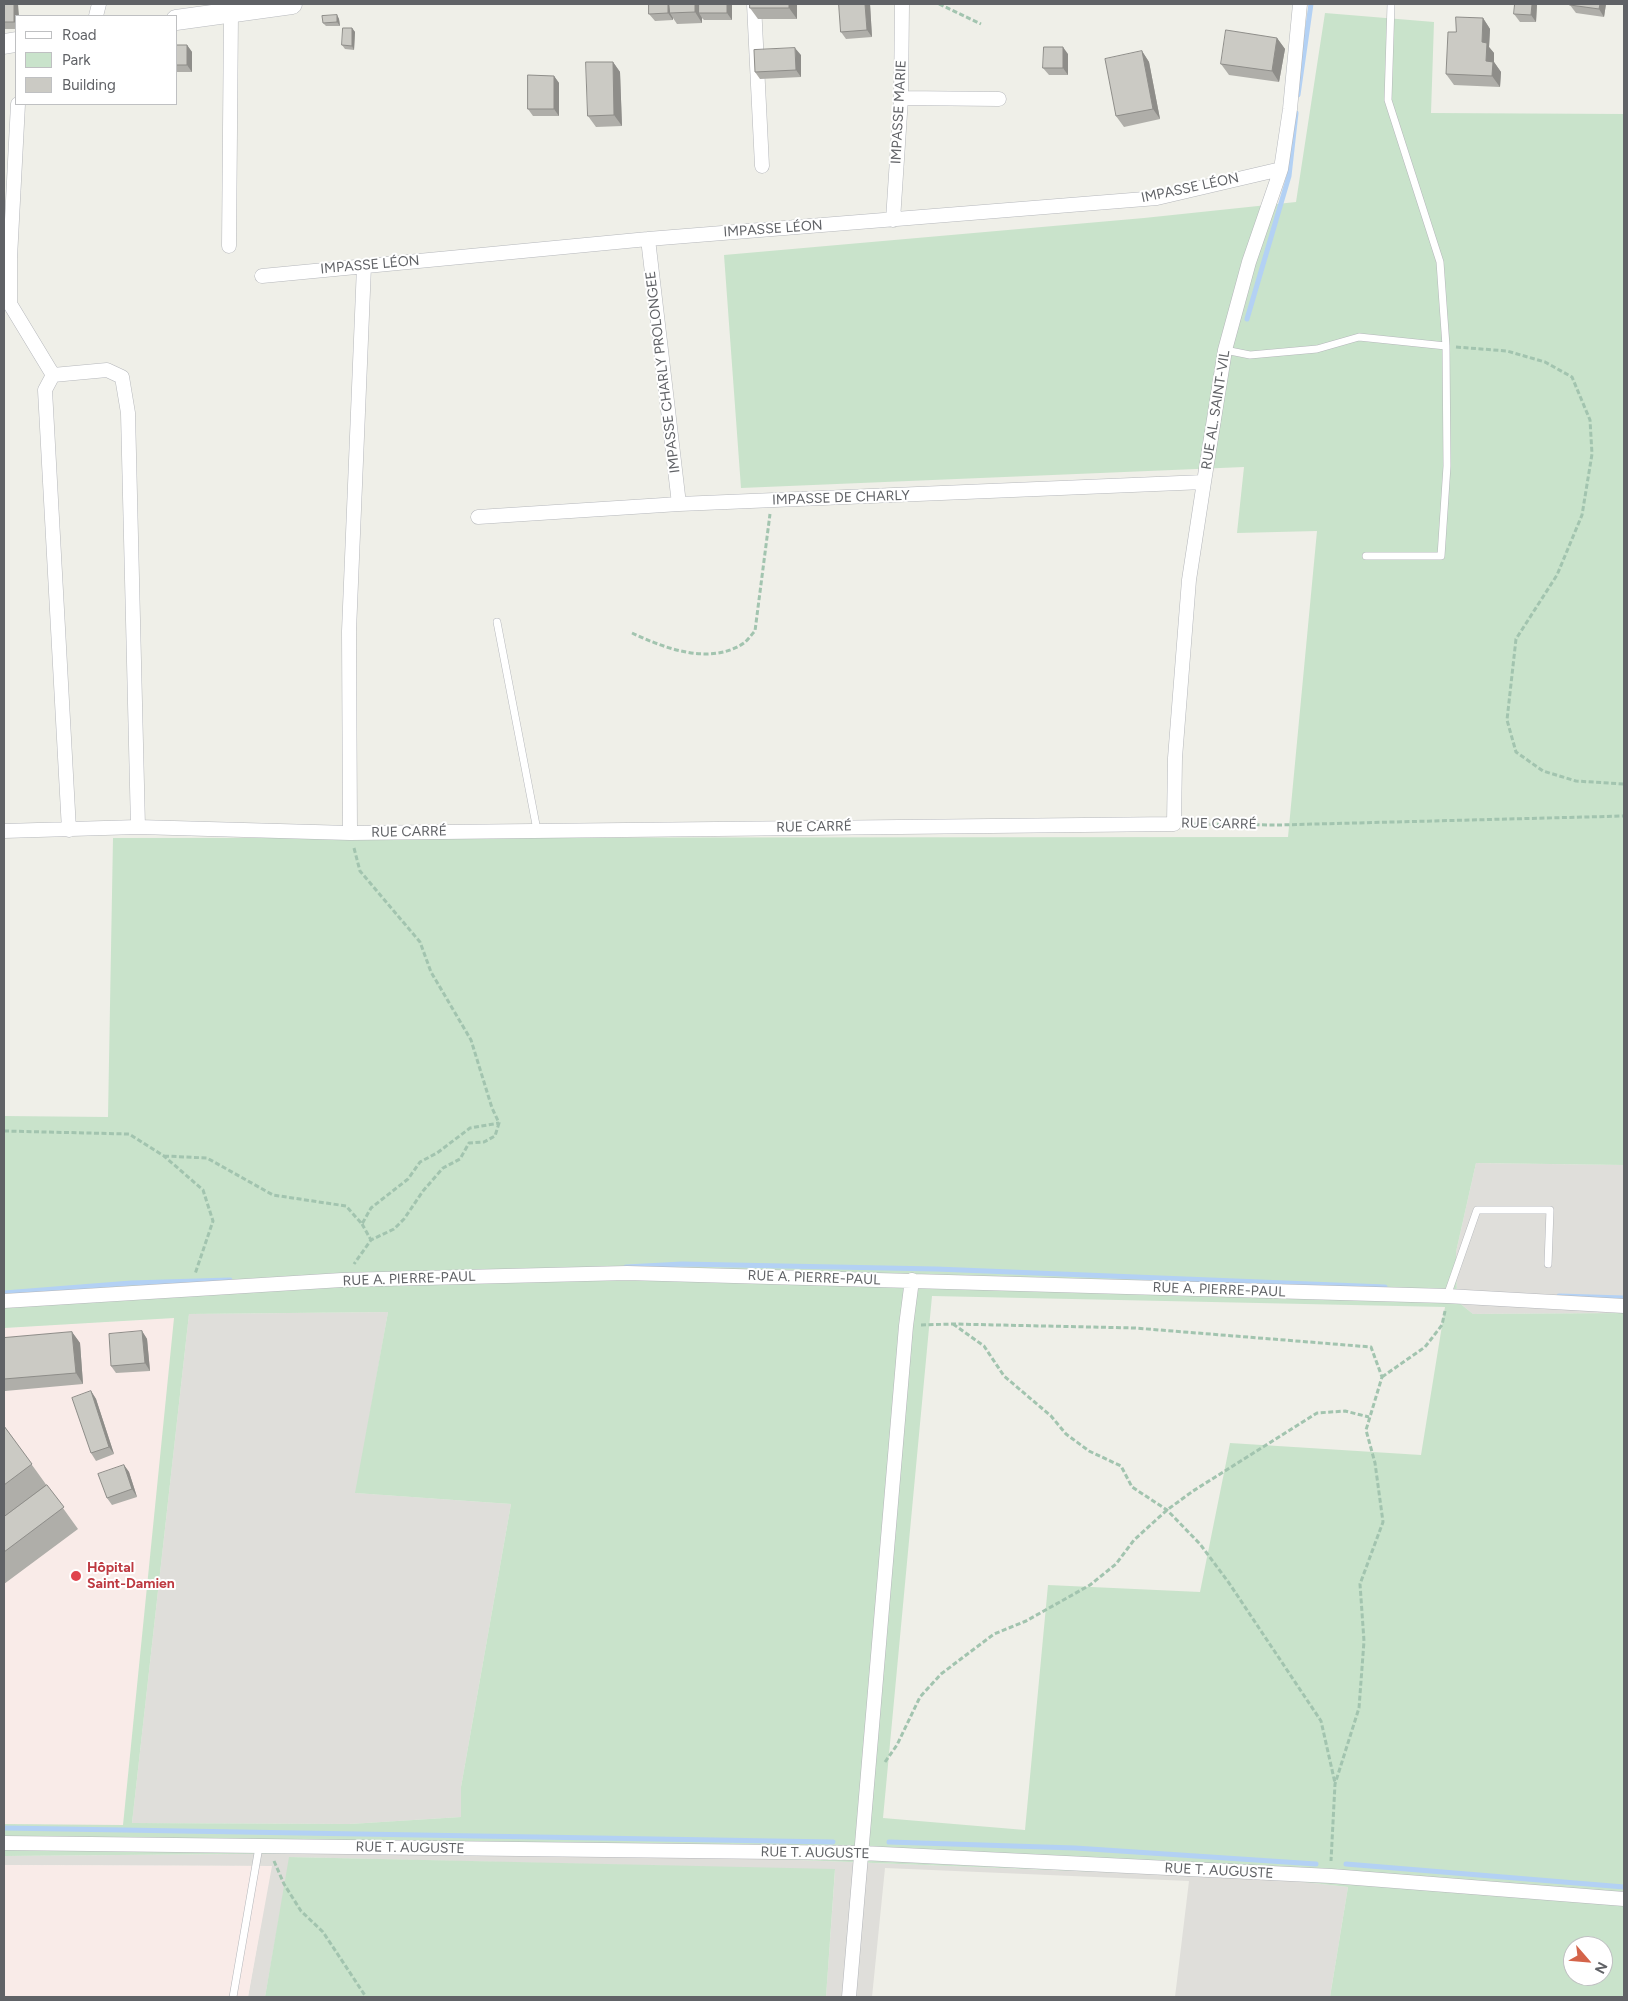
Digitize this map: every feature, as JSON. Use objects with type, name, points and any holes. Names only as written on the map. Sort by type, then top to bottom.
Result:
[{"type":"main road","points":[[178,20],[292,4]]},
{"type":"street","points":[[754,4],[762,166]]},
{"type":"street","name":"IMPASSE MARIE","points":[[893,220],[901,98],[902,4]]},
{"type":"street","name":"RUE AL. SAINT-VIL","points":[[1174,824],[1176,758],[1189,580],[1224,350],[1249,262],[1281,169],[1290,109],[1300,4]]},
{"type":"street","points":[[229,246],[231,13]]},
{"type":"street","points":[[901,98],[999,99]]},
{"type":"street","points":[[18,105],[10,258],[10,304],[53,375]]},
{"type":"street","name":"IMPASSE LÉON","points":[[262,276],[648,239],[1157,198],[1281,169]]},
{"type":"street","name":"IMPASSE CHARLY PROLONGEE","points":[[648,239],[679,504]]},
{"type":"street","points":[[350,833],[349,631],[364,266]]},
{"type":"street","points":[[53,375],[108,370],[122,377],[128,413],[138,827]]},
{"type":"street","points":[[53,375],[45,390],[69,830]]},
{"type":"street","name":"IMPASSE DE CHARLY","points":[[478,517],[679,504],[1204,482]]},
{"type":"street","name":"RUE CARRÉ","points":[[4,831],[138,827],[350,833],[1174,824]]},
{"type":"street","name":"RUE A. PIERRE-PAUL","points":[[4,1301],[342,1280],[627,1273],[1447,1296],[1624,1306]]},
{"type":"street","points":[[849,1997],[906,1326],[912,1280]]},
{"type":"street","name":"RUE T. AUGUSTE","points":[[4,1843],[862,1853],[1331,1876],[1624,1899]]},
{"type":"lane","points":[[1366,556],[1441,556],[1447,466],[1446,346],[1440,262],[1388,100],[1391,4]]},
{"type":"lane","points":[[1224,350],[1250,355],[1317,349],[1359,337],[1446,346]]},
{"type":"lane","points":[[497,622],[537,830]]},
{"type":"lane","points":[[1447,1296],[1477,1210],[1550,1210],[1548,1264]]},
{"type":"lane","points":[[232,1997],[263,1847]]},
{"type":"path","points":[[939,4],[981,24]]},
{"type":"path","points":[[1446,346],[1507,351],[1545,362],[1572,377],[1590,420],[1592,454],[1582,515],[1556,575],[1516,639],[1506,720],[1516,752],[1543,771],[1576,781],[1624,784]]},
{"type":"path","points":[[632,633],[662,647],[683,652],[705,653],[728,650],[745,643],[755,632],[772,501]]},
{"type":"path","name":"RUE CARRÉ","points":[[1174,824],[1278,825],[1624,816]]},
{"type":"path","points":[[342,1280],[371,1240],[394,1229],[404,1220],[423,1191],[443,1168],[460,1159],[469,1143],[484,1142],[495,1136],[500,1123],[492,1108],[471,1040],[431,972],[420,942],[360,871],[350,833]]},
{"type":"path","points":[[362,1224],[371,1208],[408,1179],[420,1162],[437,1153],[470,1128],[500,1123]]},
{"type":"path","points":[[4,1132],[129,1134],[164,1156],[203,1190],[213,1221],[189,1289]]},
{"type":"path","points":[[164,1156],[207,1158],[273,1195],[346,1206],[362,1224],[371,1240]]},
{"type":"path","points":[[1335,1784],[1359,1708],[1364,1641],[1360,1584],[1383,1522],[1374,1463],[1366,1430],[1382,1377],[1425,1347],[1442,1325],[1447,1296]]},
{"type":"path","points":[[906,1326],[953,1324],[1134,1328],[1371,1347],[1382,1377]]},
{"type":"path","points":[[953,1324],[984,1346],[1004,1376],[1051,1416],[1066,1434],[1089,1451],[1121,1466],[1132,1486],[1167,1510],[1200,1544],[1229,1583],[1321,1721],[1335,1784],[1331,1876]]},
{"type":"path","points":[[866,1792],[897,1745],[920,1697],[941,1674],[994,1634],[1026,1621],[1090,1585],[1116,1564],[1134,1540],[1167,1510],[1236,1463],[1317,1413],[1345,1411],[1369,1417]]},
{"type":"path","points":[[263,1847],[301,1911],[323,1932],[366,1997]]},
{"type":"shaded area","points":[[1476,1163],[1624,1165],[1624,1313],[1473,1314],[1457,1301],[1456,1252]]},
{"type":"shaded area","points":[[388,1312],[356,1493],[511,1504],[461,1787],[461,1817],[350,1824],[132,1823],[189,1314]]},
{"type":"shaded area","name":"Hôpital Saint-Damien","points":[[175,1318],[123,1826],[4,1824],[4,1328]]},
{"type":"shaded area","points":[[572,1851],[1277,1879],[1348,1887],[1330,1997],[1175,1997],[1189,1881],[885,1868],[872,1997],[826,1997],[835,1870],[290,1857],[265,1997],[248,1997],[271,1866],[4,1865],[4,1856]]},
{"type":"shaded area","points":[[4,1865],[272,1866],[248,1997],[4,1997]]},
{"type":"green space","points":[[1325,13],[1434,22],[1431,113],[1624,114],[1624,1165],[1476,1163],[1456,1252],[1457,1301],[1473,1314],[1624,1313],[1624,1997],[1330,1997],[1348,1887],[1277,1879],[572,1851],[4,1856],[4,1824],[123,1825],[174,1318],[4,1328],[4,1116],[108,1117],[113,838],[1288,837],[1317,531],[1237,533],[1244,467],[741,488],[724,255],[1144,218],[1296,202]],"holes":[[[932,1296],[1445,1307],[1421,1455],[1230,1443],[1200,1592],[1048,1585],[1025,1830],[883,1818]],[[388,1312],[355,1493],[511,1504],[461,1787],[461,1817],[350,1824],[132,1823],[189,1314]]]},
{"type":"green space","points":[[289,1857],[835,1869],[826,1997],[265,1997]]},
{"type":"building","points":[[4,4],[14,4],[14,22],[4,22]]},
{"type":"building","points":[[649,4],[668,4],[668,13],[649,14]]},
{"type":"building","points":[[669,4],[695,4],[695,12],[670,13]]},
{"type":"building","points":[[699,4],[727,4],[727,13],[699,13]]},
{"type":"building","points":[[750,4],[789,4],[789,8],[750,8]]},
{"type":"building","points":[[839,4],[865,4],[867,30],[841,32]]},
{"type":"building","points":[[1515,4],[1532,4],[1531,15],[1514,14]]},
{"type":"building","points":[[1571,4],[1600,4],[1599,9]]},
{"type":"building","points":[[337,15],[337,22],[323,23],[322,16]]},
{"type":"building","points":[[1456,17],[1483,18],[1482,42],[1487,43],[1486,61],[1493,62],[1492,76],[1446,74],[1448,32],[1456,32]]},
{"type":"building","points":[[343,28],[352,28],[352,46],[342,45]]},
{"type":"building","points":[[1226,30],[1277,38],[1272,71],[1221,64]]},
{"type":"building","points":[[178,45],[187,45],[187,65],[178,65]]},
{"type":"building","points":[[1044,47],[1063,47],[1063,68],[1043,68]]},
{"type":"building","points":[[795,48],[796,70],[755,72],[754,50]]},
{"type":"building","points":[[1142,51],[1153,109],[1116,116],[1105,59]]},
{"type":"building","points":[[586,62],[613,62],[614,115],[588,116]]},
{"type":"building","points":[[528,75],[554,76],[554,109],[528,109]]},
{"type":"building","points":[[142,1331],[145,1363],[111,1366],[109,1334]]},
{"type":"building","points":[[72,1332],[76,1373],[4,1379],[4,1338]]},
{"type":"building","points":[[91,1391],[109,1447],[91,1453],[72,1398]]},
{"type":"building","points":[[4,1426],[32,1464],[4,1485]]},
{"type":"building","points":[[124,1465],[132,1489],[107,1498],[98,1474]]},
{"type":"building","points":[[47,1485],[64,1507],[4,1552],[4,1517]]},
{"type":"waterway","points":[[1298,95],[1311,4]]},
{"type":"waterway","points":[[1247,319],[1289,176],[1296,113]]},
{"type":"waterway","points":[[626,1267],[682,1264],[936,1269],[1385,1287]]},
{"type":"waterway","points":[[4,1293],[131,1283],[230,1280]]},
{"type":"waterway","points":[[1559,1296],[1624,1298]]},
{"type":"waterway","points":[[4,1828],[833,1842]]},
{"type":"waterway","points":[[889,1842],[1075,1848],[1316,1864]]},
{"type":"waterway","points":[[1346,1864],[1624,1887]]},
{"type":"place","name":"Hôpital Saint-Damien","points":[[76,1576]]}]
